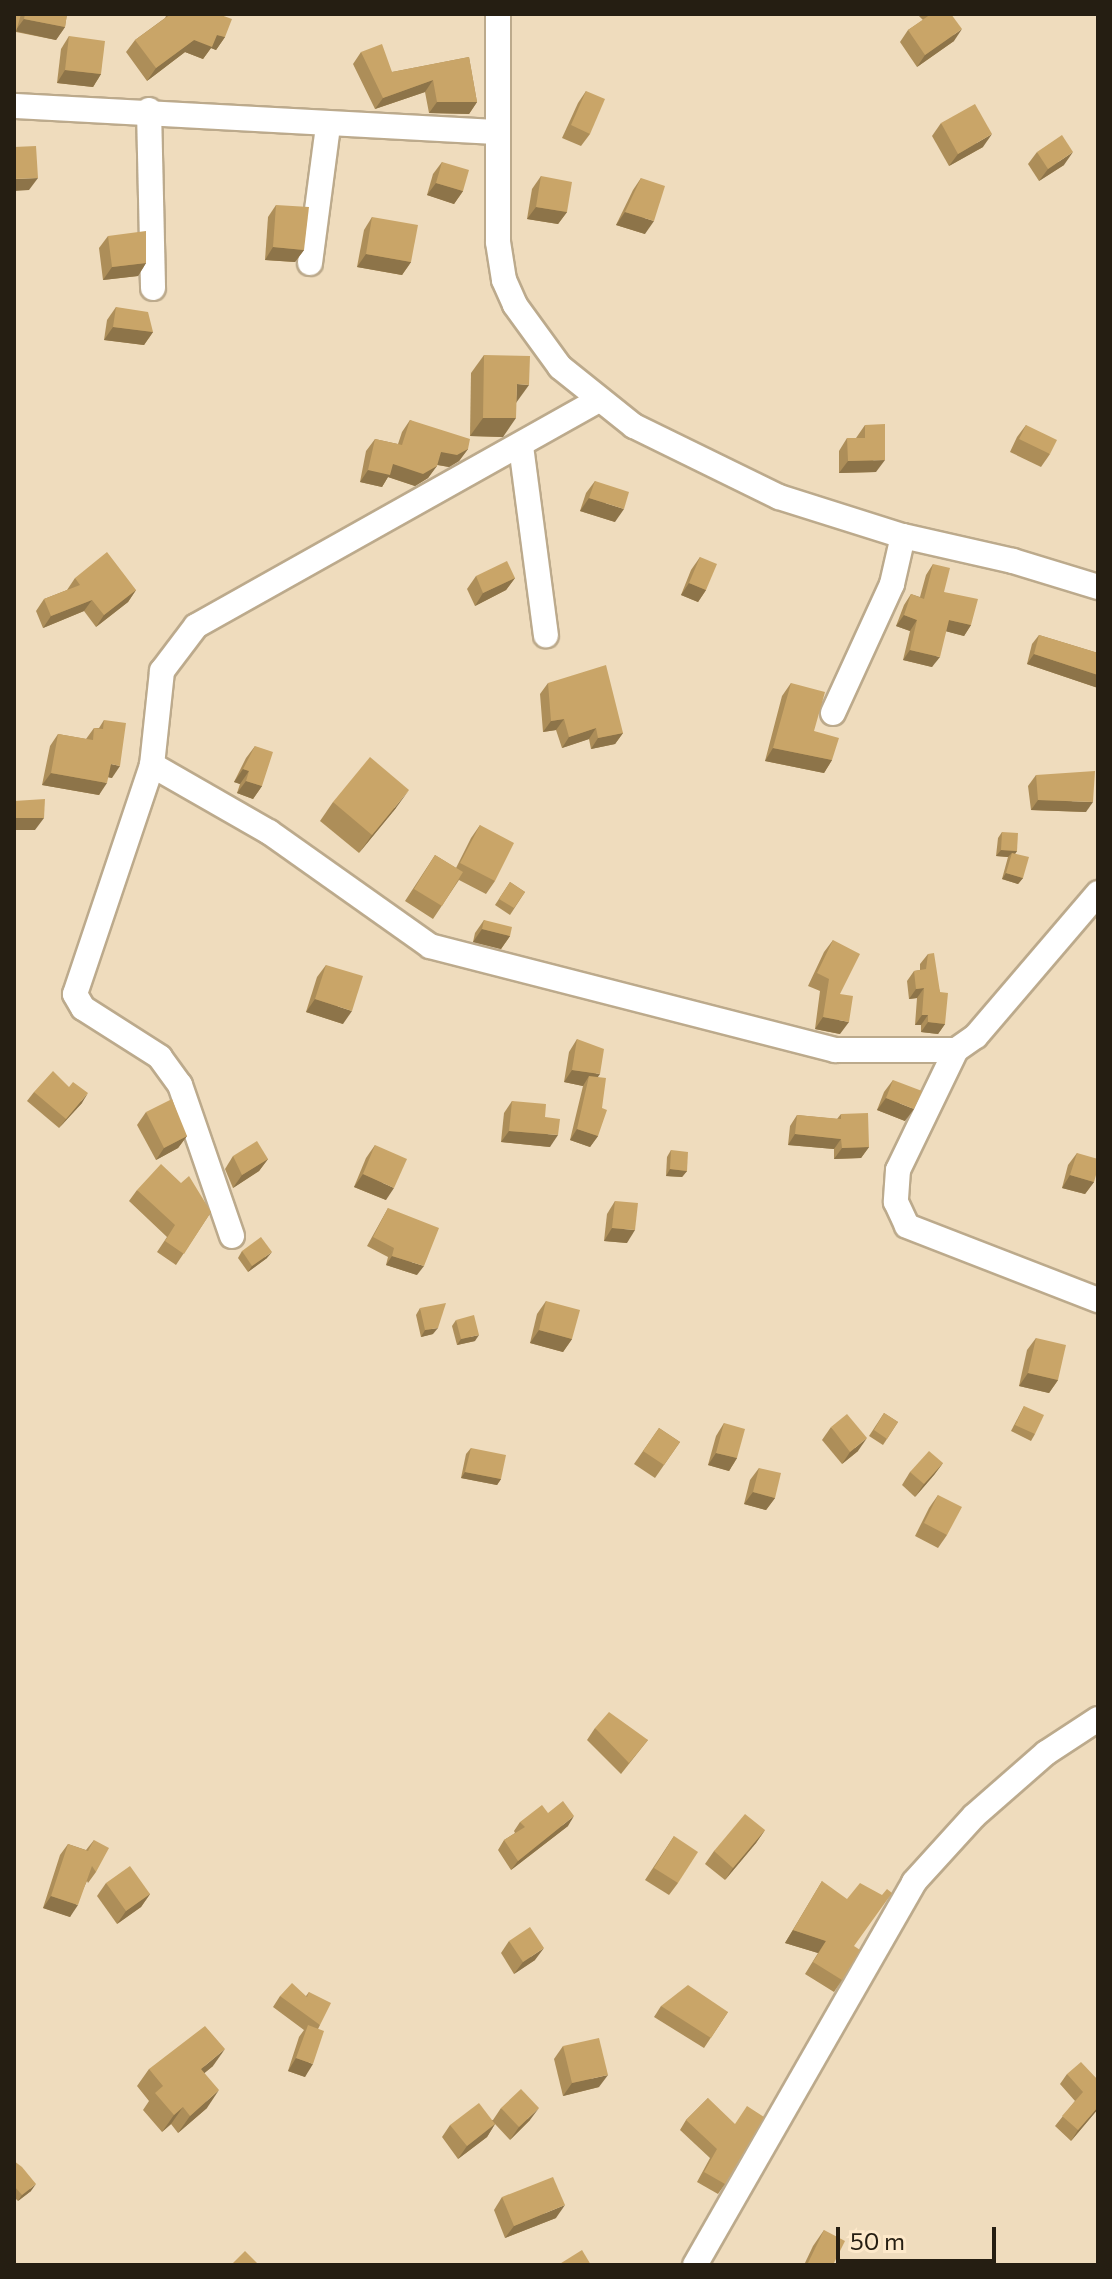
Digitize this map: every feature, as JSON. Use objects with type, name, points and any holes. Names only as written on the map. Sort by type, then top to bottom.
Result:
[{"type":"street","points":[[498,14],[498,242],[504,280],[515,305],[560,367],[597,401],[634,426],[779,497],[903,536],[1013,561],[1098,587]]},
{"type":"street","points":[[14,106],[149,110],[328,126],[497,132]]},
{"type":"street","points":[[149,110],[153,288]]},
{"type":"street","points":[[310,263],[328,126]]},
{"type":"street","points":[[232,1236],[180,1085],[160,1057],[83,1008],[75,994],[152,765],[162,671],[196,626],[597,401]]},
{"type":"street","points":[[521,446],[546,635]]},
{"type":"street","points":[[833,713],[892,584],[903,536]]},
{"type":"street","points":[[152,765],[269,832],[410,934],[457,957],[619,992],[835,1050],[956,1050]]},
{"type":"street","points":[[1098,893],[976,1036],[956,1050],[898,1170],[896,1202],[907,1226],[1098,1300]]},
{"type":"street","points":[[695,2265],[914,1882],[974,1816],[1046,1753],[1098,1719]]},
{"type":"building","points":[[14,14],[21,14],[14,39]]},
{"type":"building","points":[[25,14],[67,14],[65,27],[24,19]]},
{"type":"building","points":[[171,14],[218,14],[232,19],[225,37],[217,35],[212,47],[194,40],[156,68],[135,40]]},
{"type":"building","points":[[931,14],[951,14],[962,29],[925,55],[908,30]]},
{"type":"building","points":[[69,36],[105,41],[101,74],[65,70]]},
{"type":"building","points":[[382,44],[392,72],[469,57],[477,102],[437,102],[433,80],[383,98],[361,52]]},
{"type":"building","points":[[586,91],[605,99],[590,134],[571,125]]},
{"type":"building","points":[[975,104],[992,134],[958,154],[941,123]]},
{"type":"building","points":[[1062,135],[1073,152],[1048,169],[1037,152]]},
{"type":"building","points":[[36,146],[38,178],[14,179],[14,147]]},
{"type":"building","points":[[442,162],[469,170],[463,191],[436,183]]},
{"type":"building","points":[[541,176],[572,182],[567,212],[536,207]]},
{"type":"building","points":[[641,178],[665,186],[654,221],[625,212]]},
{"type":"building","points":[[276,205],[309,207],[304,250],[273,247]]},
{"type":"building","points":[[372,217],[418,225],[411,262],[366,254]]},
{"type":"building","points":[[146,231],[146,263],[112,267],[108,236]]},
{"type":"building","points":[[116,307],[148,312],[153,332],[113,327]]},
{"type":"building","points":[[484,355],[530,356],[529,385],[517,384],[516,418],[483,418]]},
{"type":"building","points":[[410,420],[470,439],[468,449],[457,455],[441,452],[437,466],[423,474],[393,464],[390,475],[368,470],[375,439],[402,445]]},
{"type":"building","points":[[885,424],[885,460],[848,461],[847,438],[865,438],[865,425]]},
{"type":"building","points":[[1026,425],[1057,440],[1050,454],[1019,439]]},
{"type":"building","points":[[595,481],[629,492],[624,509],[589,498]]},
{"type":"building","points":[[107,552],[136,590],[104,615],[92,600],[51,616],[44,599],[80,585],[75,578]]},
{"type":"building","points":[[700,557],[717,564],[706,590],[689,583]]},
{"type":"building","points":[[507,561],[515,578],[483,593],[476,576]]},
{"type":"building","points":[[933,564],[950,568],[944,592],[978,599],[971,625],[949,620],[940,657],[910,650],[917,620],[904,615],[911,594],[924,599]]},
{"type":"building","points":[[1039,635],[1098,653],[1098,675],[1034,654]]},
{"type":"building","points":[[606,665],[623,733],[598,738],[596,728],[569,737],[564,719],[551,721],[548,683]]},
{"type":"building","points":[[791,683],[825,692],[814,731],[839,738],[832,760],[773,748]]},
{"type":"building","points":[[104,720],[126,723],[120,766],[111,764],[107,783],[51,773],[58,734],[93,740],[94,728],[103,729]]},
{"type":"building","points":[[255,746],[273,752],[262,786],[246,781],[249,771],[243,769]]},
{"type":"building","points":[[370,757],[409,790],[372,835],[333,802]]},
{"type":"building","points":[[1095,771],[1093,802],[1038,800],[1036,775]]},
{"type":"building","points":[[45,799],[44,818],[14,818],[14,801]]},
{"type":"building","points":[[480,825],[514,843],[495,881],[460,863]]},
{"type":"building","points":[[1002,832],[1018,833],[1017,851],[1001,850]]},
{"type":"building","points":[[1012,853],[1029,857],[1023,878],[1006,873]]},
{"type":"building","points":[[435,855],[463,872],[442,906],[414,889]]},
{"type":"building","points":[[510,882],[525,892],[514,908],[499,899]]},
{"type":"building","points":[[484,920],[512,927],[510,936],[482,929]]},
{"type":"building","points":[[833,940],[860,954],[840,994],[853,996],[849,1022],[823,1017],[829,979],[817,973]]},
{"type":"building","points":[[934,953],[940,992],[948,993],[945,1024],[928,1022],[928,1015],[922,1015],[924,988],[916,989],[914,971],[926,969],[928,954]]},
{"type":"building","points":[[326,965],[363,976],[352,1011],[315,999]]},
{"type":"building","points":[[577,1039],[604,1049],[600,1074],[572,1070]]},
{"type":"building","points":[[53,1071],[69,1087],[73,1082],[88,1093],[66,1119],[34,1092]]},
{"type":"building","points":[[589,1076],[606,1078],[602,1108],[607,1110],[598,1136],[577,1129]]},
{"type":"building","points":[[893,1080],[922,1091],[914,1109],[886,1098]]},
{"type":"building","points":[[172,1099],[187,1136],[164,1148],[146,1112]]},
{"type":"building","points":[[512,1101],[546,1104],[545,1117],[560,1119],[558,1135],[509,1131]]},
{"type":"building","points":[[868,1113],[869,1147],[842,1148],[841,1139],[795,1134],[797,1115],[841,1119],[841,1114]]},
{"type":"building","points":[[257,1141],[268,1159],[242,1175],[233,1156]]},
{"type":"building","points":[[375,1145],[407,1159],[394,1188],[363,1174]]},
{"type":"building","points":[[671,1150],[688,1152],[687,1171],[670,1169]]},
{"type":"building","points":[[1077,1153],[1098,1159],[1094,1182],[1070,1175]]},
{"type":"building","points":[[161,1164],[181,1183],[189,1176],[211,1212],[184,1254],[165,1241],[175,1225],[137,1190]]},
{"type":"building","points":[[615,1201],[638,1203],[635,1230],[612,1228]]},
{"type":"building","points":[[388,1208],[439,1228],[424,1266],[392,1256],[394,1248],[373,1237]]},
{"type":"building","points":[[261,1237],[272,1252],[252,1266],[242,1251]]},
{"type":"building","points":[[546,1301],[580,1310],[572,1339],[539,1330]]},
{"type":"building","points":[[446,1303],[438,1328],[425,1330],[420,1308]]},
{"type":"building","points":[[474,1315],[479,1335],[461,1339],[456,1320]]},
{"type":"building","points":[[1036,1338],[1066,1345],[1058,1380],[1028,1373]]},
{"type":"building","points":[[1024,1406],[1044,1415],[1035,1434],[1015,1425]]},
{"type":"building","points":[[884,1413],[898,1422],[887,1439],[874,1430]]},
{"type":"building","points":[[847,1414],[867,1438],[850,1452],[831,1427]]},
{"type":"building","points":[[724,1423],[745,1429],[737,1458],[716,1453]]},
{"type":"building","points":[[659,1428],[680,1442],[664,1465],[643,1451]]},
{"type":"building","points":[[471,1448],[506,1455],[501,1479],[465,1472]]},
{"type":"building","points":[[929,1451],[943,1463],[924,1484],[910,1472]]},
{"type":"building","points":[[759,1468],[781,1473],[775,1498],[753,1492]]},
{"type":"building","points":[[938,1495],[962,1507],[947,1535],[924,1523]]},
{"type":"building","points":[[609,1712],[648,1740],[629,1763],[595,1728]]},
{"type":"building","points":[[563,1801],[574,1816],[518,1861],[504,1840],[525,1827],[520,1822],[542,1805],[548,1813]]},
{"type":"building","points":[[745,1814],[765,1830],[733,1868],[714,1851]]},
{"type":"building","points":[[674,1836],[698,1852],[678,1883],[654,1868]]},
{"type":"building","points":[[94,1840],[109,1848],[96,1872],[92,1866],[78,1905],[51,1896],[68,1844],[88,1851]]},
{"type":"building","points":[[130,1866],[150,1894],[126,1911],[106,1883]]},
{"type":"building","points":[[822,1881],[847,1899],[860,1883],[882,1895],[887,1889],[892,1893],[854,1946],[860,1950],[842,1980],[813,1962],[826,1941],[793,1930]]},
{"type":"building","points":[[530,1927],[544,1948],[523,1962],[509,1941]]},
{"type":"building","points":[[292,1983],[307,1997],[309,1992],[331,2003],[320,2025],[280,1996]]},
{"type":"building","points":[[688,1985],[728,2012],[711,2038],[661,2006]]},
{"type":"building","points":[[308,2025],[324,2031],[313,2064],[296,2058]]},
{"type":"building","points":[[205,2026],[225,2049],[201,2069],[219,2090],[190,2116],[183,2107],[174,2115],[155,2093],[163,2086],[149,2069]]},
{"type":"building","points":[[599,2038],[608,2075],[572,2083],[563,2046]]},
{"type":"building","points":[[1081,2062],[1098,2080],[1098,2107],[1078,2130],[1062,2116],[1083,2092],[1067,2074]]},
{"type":"building","points":[[521,2089],[539,2108],[519,2127],[501,2108]]},
{"type":"building","points":[[708,2098],[735,2124],[747,2106],[764,2117],[725,2184],[704,2172],[717,2149],[686,2120]]},
{"type":"building","points":[[479,2103],[495,2124],[467,2146],[450,2125]]},
{"type":"building","points":[[14,2161],[36,2184],[22,2195],[14,2186]]},
{"type":"building","points":[[553,2177],[565,2205],[514,2226],[502,2197]]},
{"type":"building","points":[[824,2230],[845,2241],[833,2265],[807,2265]]},
{"type":"building","points":[[582,2250],[591,2265],[558,2265]]},
{"type":"building","points":[[245,2251],[259,2265],[231,2265]]}]
